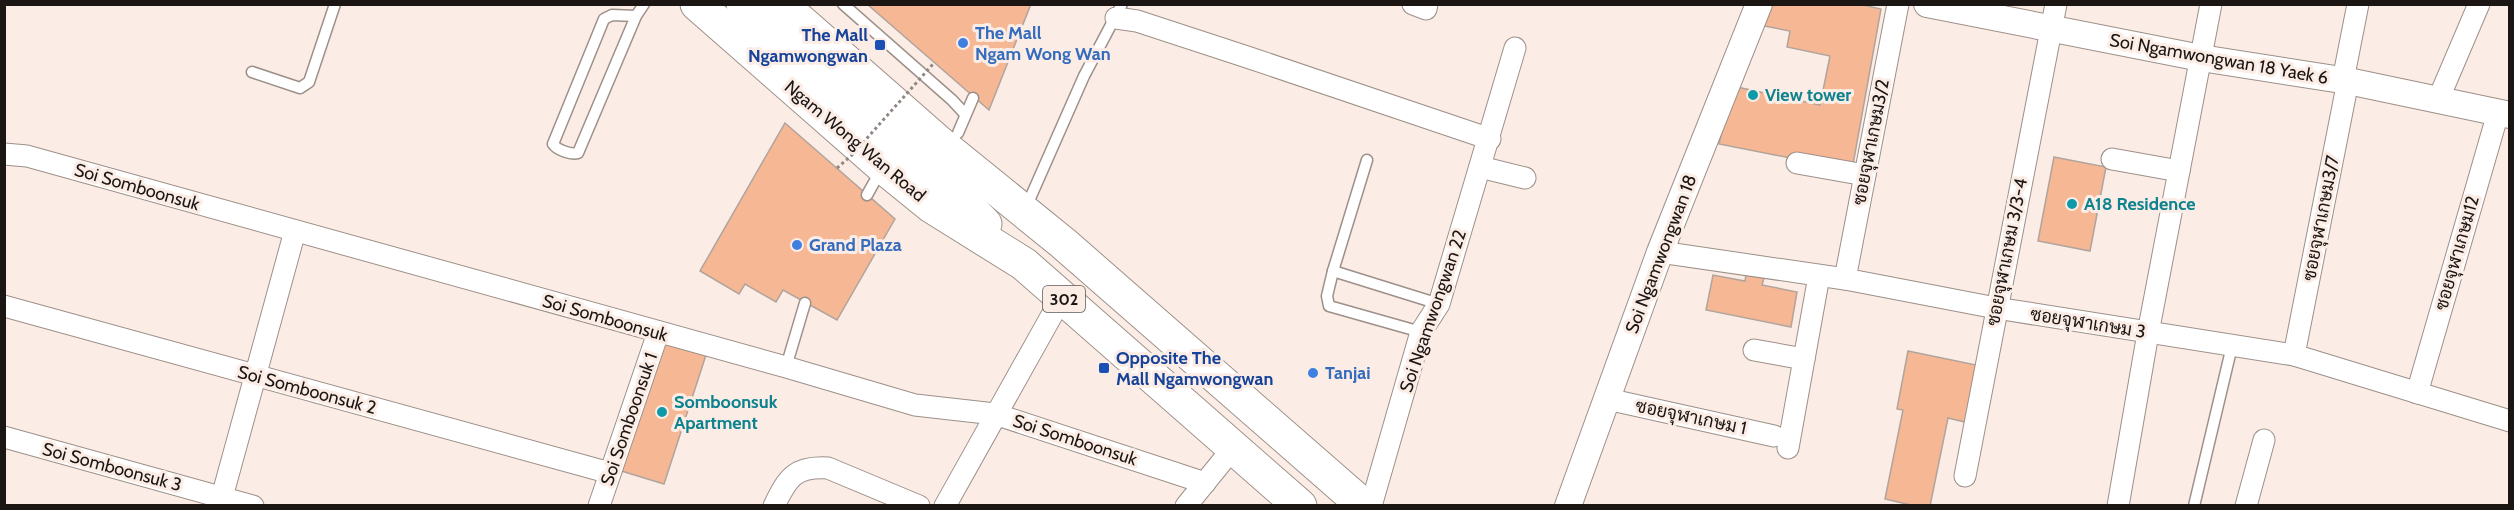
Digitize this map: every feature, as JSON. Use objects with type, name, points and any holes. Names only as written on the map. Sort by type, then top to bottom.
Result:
[{"type":"main road","name":"Ngam Wong Wan Road","points":[[697,4],[875,181],[931,206],[1024,264],[1300,506]]},
{"type":"main road","name":"Ngam Wong Wan Road","points":[[743,4],[945,136],[1024,264]]},
{"type":"main road","name":"Ngam Wong Wan Road","points":[[781,4],[1028,203],[1063,243]]},
{"type":"main road","name":"Ngam Wong Wan Road","points":[[810,4],[945,136],[1063,243],[1364,506]]},
{"type":"street","points":[[1413,4],[1426,9],[1427,4]]},
{"type":"street","name":"ซอยจุฬาเกษม3/2","points":[[1845,279],[1898,4]]},
{"type":"street","name":"Soi Ngamwongwan 18 Yaek 6","points":[[1927,4],[2054,16],[2201,58],[2346,80],[2504,114]]},
{"type":"street","points":[[2118,506],[2148,333],[2211,4]]},
{"type":"street","name":"ซอยจุฬาเกษม3/7","points":[[2294,355],[2346,80],[2358,4]]},
{"type":"street","points":[[2438,100],[2479,4]]},
{"type":"street","name":"Soi Ngamwongwan 18","points":[[1568,506],[1660,252],[1753,6]]},
{"type":"street","points":[[1119,11],[1137,21],[1490,139]]},
{"type":"street","name":"ซอยจุฬาเกษม 3/3-4","points":[[1965,476],[2054,16]]},
{"type":"street","name":"Soi Ngamwongwan 22","points":[[1371,506],[1421,332],[1439,304],[1490,139],[1515,48]]},
{"type":"street","name":"ซอยจุฬาเกษม12","points":[[2416,393],[2504,114]]},
{"type":"street","name":"Soi Somboonsuk","points":[[4,154],[27,156],[915,405],[995,414],[1205,483]]},
{"type":"street","points":[[2112,159],[2179,171]]},
{"type":"street","points":[[1797,163],[1865,175]]},
{"type":"street","points":[[1480,167],[1525,178]]},
{"type":"street","points":[[222,497],[295,231]]},
{"type":"street","name":"ซอยจุฬาเกษม 3","points":[[1660,252],[1845,279],[1996,308],[2294,355],[2510,421]]},
{"type":"street","points":[[1754,350],[1804,359],[1819,276]]},
{"type":"street","points":[[945,506],[1062,297]]},
{"type":"street","name":"Soi Somboonsuk 2","points":[[4,306],[610,473]]},
{"type":"street","name":"Soi Somboonsuk 1","points":[[599,506],[658,333]]},
{"type":"street","name":"ซอยจุฬาเกษม 1","points":[[1607,399],[1781,442],[1804,359]]},
{"type":"street","name":"Soi Somboonsuk 3","points":[[4,437],[253,506]]},
{"type":"street","points":[[2246,506],[2264,440]]},
{"type":"street","points":[[1186,506],[1233,448]]},
{"type":"street","points":[[774,506],[792,476],[803,468],[814,467],[828,468],[919,506]]},
{"type":"lane","points":[[252,72],[300,88],[309,82],[335,4]]},
{"type":"lane","points":[[636,16],[612,15],[604,19],[554,144],[556,148],[574,154],[578,153],[636,16],[644,4]]},
{"type":"lane","points":[[843,4],[945,136],[973,98]]},
{"type":"lane","points":[[1028,203],[1084,76],[1119,11]]},
{"type":"lane","points":[[1367,160],[1333,271],[1327,296],[1329,306],[1421,332]]},
{"type":"lane","points":[[1333,271],[1439,304]]},
{"type":"lane","points":[[786,367],[806,303]]},
{"type":"lane","points":[[2194,506],[2232,346]]},
{"type":"path","points":[[837,168],[852,155],[934,63]]},
{"type":"building","name":"The Mall Ngam Wong Wan","points":[[867,4],[1031,4],[989,110]]},
{"type":"building","name":"View tower","points":[[1768,4],[1859,4],[1881,9],[1852,170],[1719,144],[1732,86],[1820,105],[1830,56],[1787,47],[1790,31],[1764,26]]},
{"type":"building","name":"Grand Plaza","points":[[785,123],[895,219],[837,320],[783,290],[776,302],[745,284],[739,294],[700,271]]},
{"type":"building","name":"A18 Residence","points":[[2054,157],[2106,167],[2090,251],[2038,241]]},
{"type":"building","points":[[1746,274],[1764,278],[1762,285],[1797,292],[1791,327],[1706,310],[1713,275],[1745,281]]},
{"type":"building","name":"Somboonsuk Apartment","points":[[660,342],[706,355],[664,484],[618,470]]},
{"type":"building","points":[[1908,351],[1981,366],[1969,423],[1948,418],[1930,506],[1915,506],[1885,499],[1903,410],[1897,409]]},
{"type":"place","name":"The Mall Ngam Wong Wan","points":[[963,43]]},
{"type":"place","name":"The Mall Ngamwongwan","points":[[880,45]]},
{"type":"place","name":"View tower","points":[[1753,95]]},
{"type":"place","name":"A18 Residence","points":[[2072,204]]},
{"type":"place","name":"Grand Plaza","points":[[797,245]]},
{"type":"place","name":"Opposite The Mall Ngamwongwan","points":[[1104,368]]},
{"type":"place","name":"Tanjai","points":[[1313,373]]},
{"type":"place","name":"Somboonsuk Apartment","points":[[662,412]]}]
